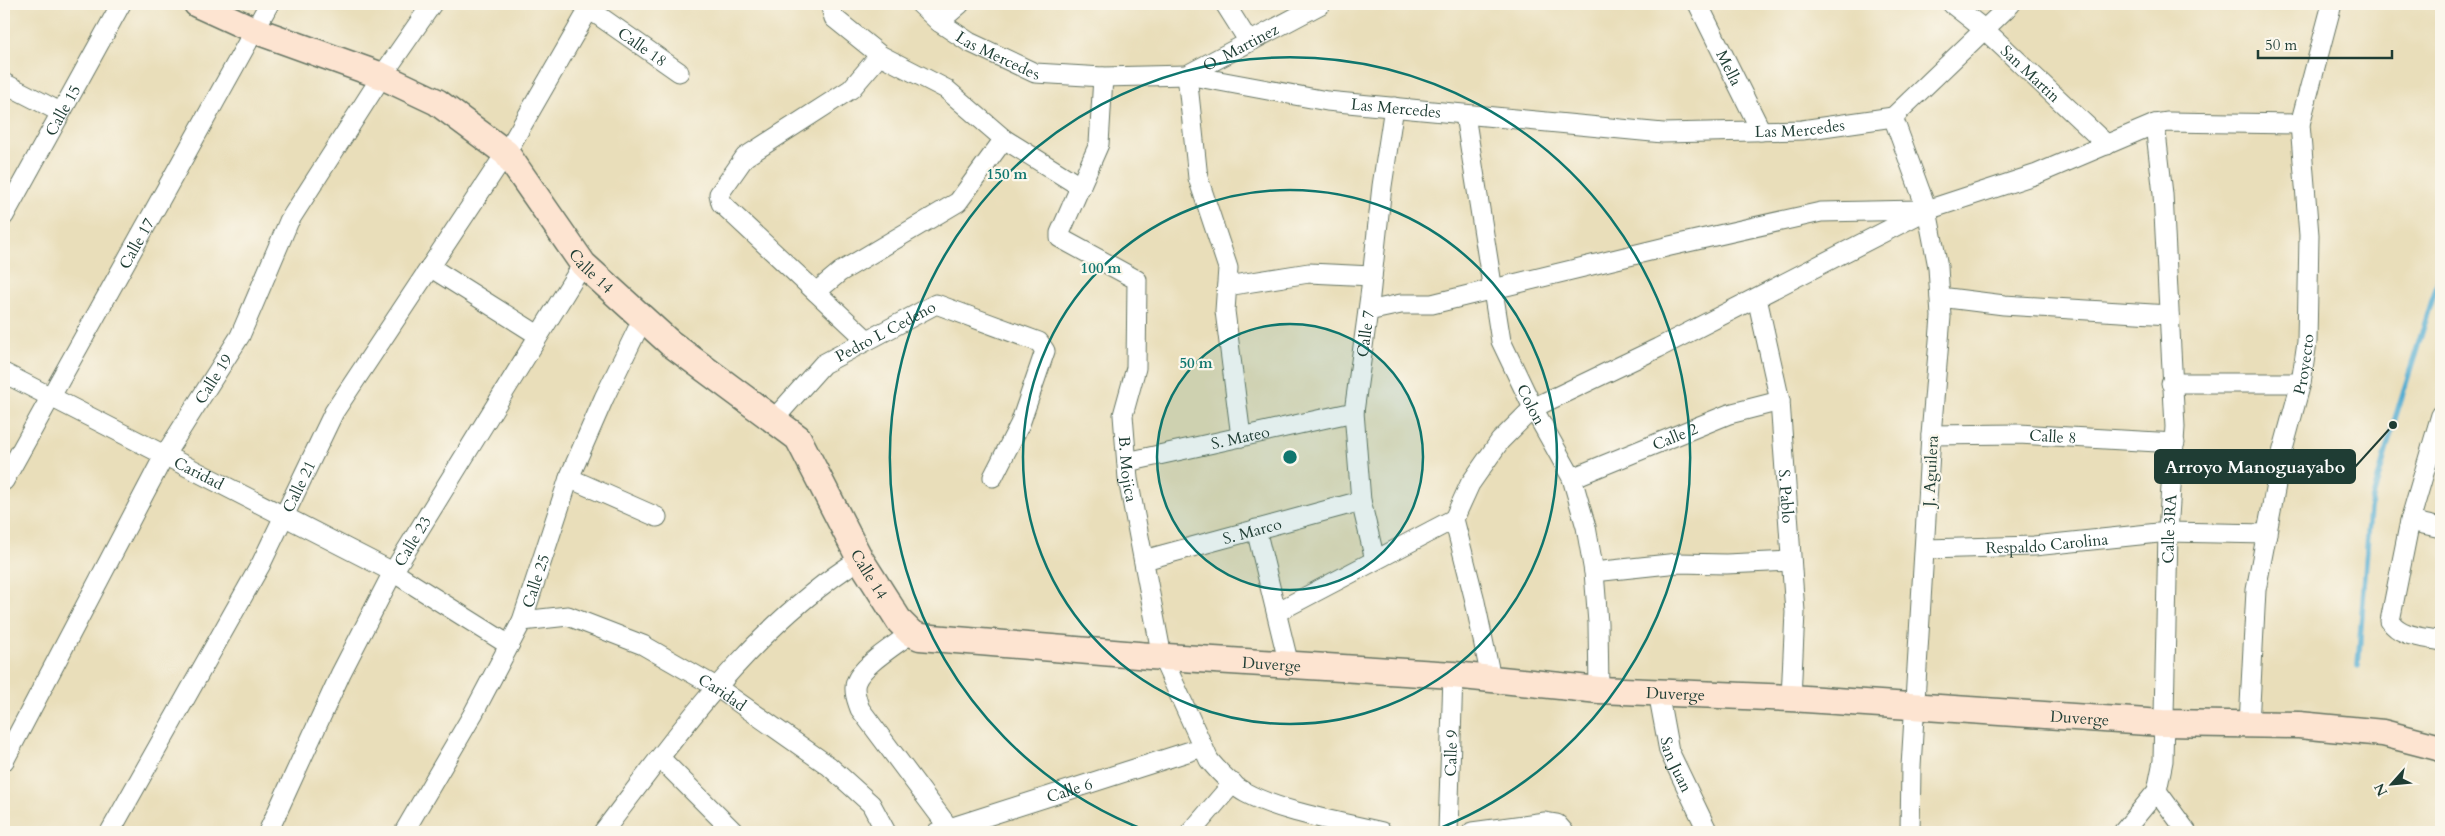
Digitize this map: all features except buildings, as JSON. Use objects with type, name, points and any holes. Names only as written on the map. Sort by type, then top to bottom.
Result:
[{"type":"street","name":"Calle 15","points":[[4,216],[121,4]]},
{"type":"street","name":"Calle 14","points":[[197,4],[254,30],[382,76],[437,102],[506,153],[583,264],[670,343],[798,438],[860,559],[900,622],[911,633]]},
{"type":"street","name":"Calle 17","points":[[4,481],[269,4]]},
{"type":"street","name":"Calle 19","points":[[4,761],[164,456],[240,336],[289,222],[382,76],[432,4]]},
{"type":"street","points":[[830,4],[834,18],[880,55],[946,89],[1004,139],[1081,187],[1099,144],[1103,77]]},
{"type":"street","name":"Las Mercedes","points":[[920,4],[939,22],[969,42],[1035,73],[1103,77],[1187,75],[1327,101],[1663,133],[1802,130],[1893,117]]},
{"type":"street","points":[[939,22],[960,4]]},
{"type":"street","points":[[1225,4],[1249,42]]},
{"type":"street","name":"O. Martinez","points":[[1187,75],[1321,4]]},
{"type":"street","name":"Mella","points":[[1698,4],[1761,131]]},
{"type":"street","name":"San Martin","points":[[1952,4],[1985,30],[2107,145]]},
{"type":"street","points":[[1893,117],[2011,4]]},
{"type":"street","name":"Proyecto","points":[[2249,724],[2256,590],[2282,453],[2300,383],[2307,342],[2310,278],[2309,235],[2300,124],[2332,4]]},
{"type":"street","name":"Calle 18","points":[[585,6],[679,72]]},
{"type":"street","name":"Calle 21","points":[[110,832],[261,564],[334,412],[506,153],[585,6]]},
{"type":"street","points":[[867,340],[721,203],[719,194],[745,157],[851,90],[880,55]]},
{"type":"street","points":[[1187,75],[1198,178],[1228,268],[1225,311],[1241,437]]},
{"type":"street","points":[[4,83],[60,112]]},
{"type":"street","name":"Calle 7","points":[[1375,560],[1360,501],[1354,412],[1382,186],[1394,107]]},
{"type":"street","name":"Colon","points":[[1465,115],[1494,288],[1501,342],[1532,408],[1572,478],[1586,527],[1594,572],[1598,623],[1599,690]]},
{"type":"street","name":"J. Aguilera","points":[[1893,117],[1927,210],[1938,267],[1941,317],[1931,434],[1910,832]]},
{"type":"street","points":[[1277,612],[1454,519],[1470,484],[1500,441],[1532,408],[1757,298],[1927,210],[2037,174],[2156,124],[2168,122],[2300,124]]},
{"type":"street","name":"Calle 3RA","points":[[2156,124],[2169,316],[2174,443],[2168,532],[2162,761],[2157,791]]},
{"type":"street","points":[[816,292],[840,272],[958,202],[1004,139]]},
{"type":"street","name":"B. Mojica","points":[[1081,187],[1060,233],[1060,238],[1137,280],[1136,368],[1122,415],[1127,462],[1162,657],[1206,753],[1220,773],[1245,792],[1271,803],[1382,832]]},
{"type":"street","points":[[1368,311],[1401,304],[1432,304],[1821,212],[1927,210]]},
{"type":"street","name":"Calle 23","points":[[268,832],[341,673],[393,572],[583,264]]},
{"type":"street","points":[[430,268],[538,335]]},
{"type":"street","points":[[1227,286],[1310,273],[1372,276]]},
{"type":"street","points":[[1940,297],[2004,305],[2169,316]]},
{"type":"street","name":"S. Pablo","points":[[1757,298],[1780,401],[1795,612],[1792,698]]},
{"type":"street","name":"Pedro L Cedeno","points":[[774,419],[823,364],[936,304],[1039,342],[1045,351],[1020,424],[993,477]]},
{"type":"street","name":"Calle 25","points":[[404,832],[473,714],[522,621],[569,478],[604,398],[643,318]]},
{"type":"street","name":"Caridad","points":[[4,373],[393,572],[509,646]]},
{"type":"street","points":[[2171,382],[2300,383]]},
{"type":"street","name":"Calle 2","points":[[1572,478],[1729,414],[1780,401]]},
{"type":"street","name":"S. Mateo","points":[[1127,462],[1354,412]]},
{"type":"street","points":[[2441,417],[2410,522],[2390,621],[2394,628],[2403,632],[2441,640]]},
{"type":"street","name":"Calle 8","points":[[1931,434],[2019,434],[2174,443]]},
{"type":"street","points":[[569,478],[657,517]]},
{"type":"street","name":"S. Marco","points":[[1144,560],[1360,501]]},
{"type":"street","points":[[1454,519],[1474,597],[1491,678]]},
{"type":"street","points":[[2410,522],[2441,528]]},
{"type":"street","points":[[1256,529],[1289,664]]},
{"type":"street","name":"Respaldo Carolina","points":[[1926,549],[2034,546],[2168,532],[2267,534]]},
{"type":"street","points":[[603,832],[660,758],[772,627],[837,574],[860,559]]},
{"type":"street","points":[[1594,572],[1678,563],[1726,564],[1792,561]]},
{"type":"street","name":"Caridad","points":[[522,621],[568,616],[643,645],[718,688],[829,766],[871,804],[886,832]]},
{"type":"street","points":[[911,633],[864,670],[855,683],[856,697],[860,709],[943,830]]},
{"type":"street","name":"Duverge","points":[[911,633],[932,640],[1162,657],[1453,675],[1599,690],[1916,705],[2162,723],[2299,725],[2383,733],[2441,748]]},
{"type":"street","name":"Calle 9","points":[[1448,832],[1453,675]]},
{"type":"street","name":"San Juan","points":[[1658,692],[1670,751],[1708,832]]},
{"type":"street","name":"Calle 6","points":[[943,830],[1206,753]]},
{"type":"street","points":[[660,758],[734,832]]},
{"type":"street","points":[[1191,832],[1233,783]]},
{"type":"street","points":[[2123,832],[2157,791],[2187,832]]},
{"type":"street","points":[[1472,832],[1545,822],[1557,824],[1564,832]]},
{"type":"waterway","points":[[2358,666],[2370,509],[2393,425],[2441,272]]},
{"type":"place","name":"Arroyo Manoguayabo","points":[[2393,425]]}]
